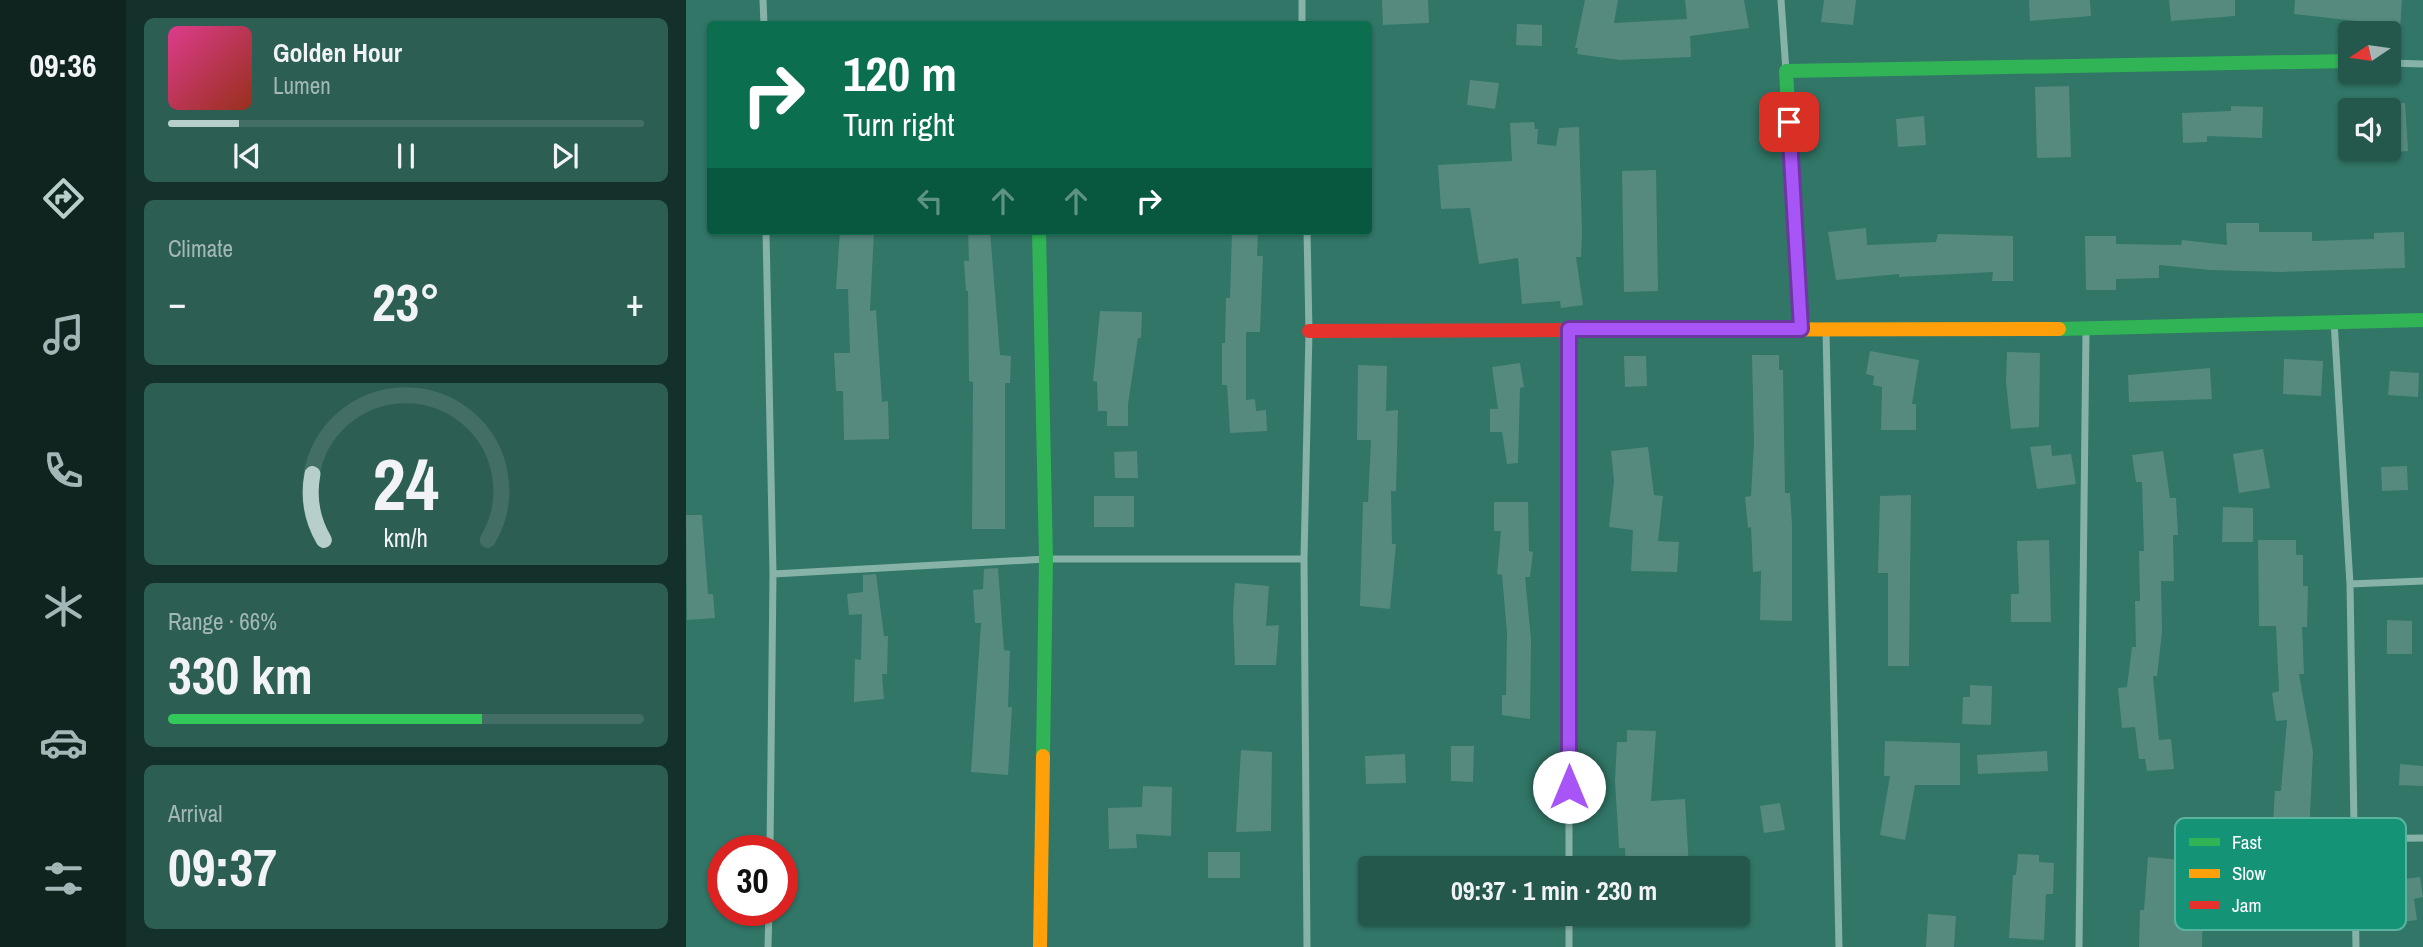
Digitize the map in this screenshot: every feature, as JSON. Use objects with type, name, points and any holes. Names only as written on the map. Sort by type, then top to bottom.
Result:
[{"type":"street","points":[[763,0],[764,21]]},
{"type":"street","points":[[1302,0],[1302,21]]},
{"type":"street","points":[[1781,0],[1801,329]]},
{"type":"street","points":[[1786,71],[2338,61]]},
{"type":"street","points":[[2401,63],[2423,64]]},
{"type":"street","points":[[766,235],[773,573],[770,835]]},
{"type":"street","points":[[1039,235],[1046,559],[1040,947]]},
{"type":"street","points":[[1307,235],[1309,331],[1304,559],[1307,947]]},
{"type":"street","points":[[1309,331],[2086,329],[2423,320]]},
{"type":"street","points":[[2334,321],[2350,583],[2356,818]]},
{"type":"street","points":[[1569,329],[1569,856]]},
{"type":"street","points":[[2079,947],[2086,329]]},
{"type":"street","points":[[1826,330],[1839,947]]},
{"type":"street","points":[[773,573],[1046,559],[1304,559]]},
{"type":"street","points":[[2350,583],[2423,581]]},
{"type":"street","points":[[768,947],[769,926]]},
{"type":"street","points":[[1569,926],[1569,947]]},
{"type":"building","points":[[1382,0],[1428,0],[1429,23],[1383,25]]},
{"type":"building","points":[[1585,0],[1618,0],[1614,23],[1687,19],[1685,0],[1744,0],[1749,28],[1690,36],[1691,57],[1620,60],[1577,54],[1578,48],[1575,48]]},
{"type":"building","points":[[1824,0],[1856,0],[1853,25],[1821,22]]},
{"type":"building","points":[[2029,0],[2090,0],[2091,16],[2030,21]]},
{"type":"building","points":[[2169,0],[2235,0],[2235,16],[2171,21]]},
{"type":"building","points":[[2295,0],[2402,0],[2401,21],[2356,21],[2294,14]]},
{"type":"building","points":[[1517,24],[1542,25],[1542,46],[1516,45]]},
{"type":"building","points":[[1470,80],[1499,83],[1495,109],[1467,105]]},
{"type":"building","points":[[2069,86],[2071,157],[2037,158],[2035,87]]},
{"type":"building","points":[[2401,103],[2405,103],[2408,151],[2401,151]]},
{"type":"building","points":[[2231,106],[2263,107],[2262,138],[2207,136],[2207,142],[2183,143],[2182,113],[2231,111]]},
{"type":"building","points":[[1924,116],[1926,145],[1898,147],[1896,119]]},
{"type":"building","points":[[1534,122],[1535,129],[1538,129],[1537,144],[1556,146],[1559,128],[1579,127],[1582,233],[1581,257],[1576,257],[1583,305],[1561,308],[1560,301],[1522,304],[1518,258],[1479,264],[1470,208],[1441,209],[1438,165],[1512,161],[1510,123]]},
{"type":"building","points":[[1656,170],[1658,291],[1624,292],[1622,171]]},
{"type":"building","points":[[2226,223],[2259,223],[2259,232],[2312,232],[2312,241],[2374,239],[2374,233],[2404,232],[2405,268],[2281,272],[2159,265],[2159,278],[2116,279],[2116,290],[2086,290],[2085,236],[2116,236],[2116,244],[2181,245],[2182,240],[2227,245]]},
{"type":"building","points":[[1866,228],[1867,245],[1936,242],[1938,234],[2013,236],[2013,281],[1992,281],[1993,272],[1899,277],[1899,274],[1836,280],[1828,232]]},
{"type":"building","points":[[840,235],[874,235],[870,311],[876,310],[882,402],[888,401],[889,439],[844,440],[843,391],[836,391],[834,353],[850,353],[848,289],[836,289]]},
{"type":"building","points":[[968,235],[990,235],[1000,355],[1011,356],[1010,383],[1005,383],[1005,529],[972,529],[973,382],[969,381],[968,291],[964,261],[969,261]]},
{"type":"building","points":[[1232,235],[1258,235],[1257,256],[1263,256],[1260,332],[1246,332],[1246,400],[1255,399],[1256,411],[1266,410],[1267,431],[1230,433],[1227,385],[1222,385],[1222,343],[1225,343],[1226,298],[1230,298]]},
{"type":"building","points":[[1100,311],[1142,312],[1141,338],[1138,338],[1128,404],[1128,426],[1107,426],[1107,411],[1098,411],[1097,382],[1093,381]]},
{"type":"building","points":[[1870,351],[1919,360],[1912,404],[1916,404],[1916,430],[1881,430],[1882,387],[1873,385],[1874,376],[1866,374]]},
{"type":"building","points":[[2007,352],[2040,353],[2039,427],[2011,429],[2006,382]]},
{"type":"building","points":[[1752,355],[1779,355],[1779,370],[1783,370],[1785,493],[1790,493],[1792,524],[1792,621],[1760,620],[1761,571],[1753,572],[1751,527],[1748,528],[1745,497],[1751,496],[1754,442]]},
{"type":"building","points":[[1624,356],[1646,356],[1647,386],[1625,387]]},
{"type":"building","points":[[2284,359],[2323,361],[2321,396],[2283,394]]},
{"type":"building","points":[[1520,363],[1524,387],[1520,388],[1518,463],[1507,464],[1502,432],[1490,432],[1490,409],[1498,409],[1492,367]]},
{"type":"building","points":[[1358,365],[1387,366],[1386,411],[1398,410],[1396,491],[1391,491],[1392,544],[1396,544],[1390,609],[1360,606],[1363,502],[1368,502],[1371,440],[1357,440]]},
{"type":"building","points":[[2210,368],[2212,399],[2129,402],[2128,375]]},
{"type":"building","points":[[2390,371],[2419,373],[2418,397],[2388,395]]},
{"type":"building","points":[[2051,445],[2052,456],[2071,454],[2076,484],[2037,489],[2030,447]]},
{"type":"building","points":[[1648,447],[1654,495],[1663,496],[1658,541],[1679,542],[1677,572],[1631,571],[1633,530],[1609,527],[1614,481],[1611,451]]},
{"type":"building","points":[[2263,449],[2270,488],[2239,493],[2233,454]]},
{"type":"building","points":[[1137,451],[1138,478],[1115,478],[1114,452]]},
{"type":"building","points":[[2163,451],[2170,498],[2176,498],[2178,535],[2173,535],[2174,581],[2161,581],[2162,632],[2157,676],[2153,676],[2159,740],[2171,739],[2174,769],[2147,771],[2145,759],[2139,759],[2135,727],[2122,728],[2118,688],[2127,687],[2132,647],[2136,647],[2135,601],[2140,601],[2139,551],[2144,551],[2142,482],[2136,482],[2132,455]]},
{"type":"building","points":[[2407,466],[2408,490],[2382,491],[2381,467]]},
{"type":"building","points":[[1911,495],[1909,666],[1888,666],[1888,573],[1878,573],[1880,496]]},
{"type":"building","points":[[1094,496],[1134,496],[1134,527],[1094,527]]},
{"type":"building","points":[[1494,502],[1528,502],[1529,551],[1533,552],[1530,577],[1525,577],[1531,639],[1530,719],[1502,715],[1502,695],[1506,695],[1507,632],[1502,575],[1497,574],[1501,531],[1494,531]]},
{"type":"building","points":[[2223,507],[2253,508],[2253,542],[2222,542]]},
{"type":"building","points":[[686,515],[702,515],[708,594],[713,594],[715,618],[687,620]]},
{"type":"building","points":[[2049,540],[2051,622],[2011,622],[2011,594],[2019,594],[2017,541]]},
{"type":"building","points":[[2258,540],[2296,540],[2296,555],[2303,555],[2303,586],[2308,586],[2307,627],[2302,627],[2304,674],[2299,674],[2313,752],[2310,818],[2273,818],[2275,791],[2281,791],[2287,720],[2276,721],[2272,693],[2279,691],[2276,626],[2259,626]]},
{"type":"building","points":[[998,568],[1004,650],[1010,651],[1008,707],[1012,707],[1008,775],[971,772],[981,623],[975,623],[973,590],[983,589],[984,569]]},
{"type":"building","points":[[876,574],[884,636],[888,636],[887,674],[882,674],[884,699],[854,702],[855,659],[861,660],[862,614],[849,615],[847,594],[863,592],[863,575]]},
{"type":"building","points":[[1235,583],[1269,586],[1266,626],[1279,625],[1276,665],[1235,665]]},
{"type":"building","points":[[2387,620],[2412,621],[2412,654],[2387,654]]},
{"type":"building","points":[[1970,685],[1992,686],[1991,725],[1962,724],[1963,697],[1970,697]]},
{"type":"building","points":[[1627,730],[1656,731],[1651,801],[1685,799],[1688,856],[1625,856],[1625,848],[1619,848],[1615,781],[1617,742],[1627,742]]},
{"type":"building","points":[[1885,741],[1960,743],[1960,785],[1915,785],[1905,840],[1880,835],[1890,776],[1884,776]]},
{"type":"building","points":[[1451,746],[1474,746],[1473,782],[1451,781]]},
{"type":"building","points":[[1241,750],[1272,752],[1271,831],[1236,832]]},
{"type":"building","points":[[2047,751],[2048,771],[1978,774],[1977,755]]},
{"type":"building","points":[[1405,754],[1406,783],[1366,784],[1365,756]]},
{"type":"building","points":[[2400,764],[2423,766],[2423,786],[2399,785]]},
{"type":"building","points":[[1143,786],[1172,787],[1171,836],[1136,834],[1137,848],[1109,849],[1108,808],[1142,807]]},
{"type":"building","points":[[1780,803],[1785,830],[1764,833],[1760,806]]},
{"type":"building","points":[[1208,852],[1240,852],[1240,878],[1208,878]]},
{"type":"building","points":[[2018,854],[2039,855],[2039,862],[2054,863],[2053,894],[2046,894],[2044,940],[2009,938],[2013,875],[2016,875]]},
{"type":"building","points":[[2148,857],[2175,859],[2175,930],[2202,930],[2202,947],[2139,947],[2140,910],[2144,910]]},
{"type":"building","points":[[2420,877],[2423,897],[2414,899],[2417,920],[2406,921],[2406,879]]},
{"type":"building","points":[[1928,914],[1956,916],[1954,947],[1926,947]]},
{"type":"traffic: fast","points":[[1801,329],[1786,71],[2338,61]]},
{"type":"traffic: fast","points":[[1039,235],[1046,559],[1043,756]]},
{"type":"traffic: fast","points":[[2059,329],[2423,320]]},
{"type":"traffic: slow","points":[[1572,330],[2059,329]]},
{"type":"traffic: slow","points":[[1040,947],[1043,756]]},
{"type":"traffic: jam","points":[[1309,331],[1572,330]]},
{"type":"route","points":[[1569,787],[1569,329],[1801,329],[1789,122]]}]
